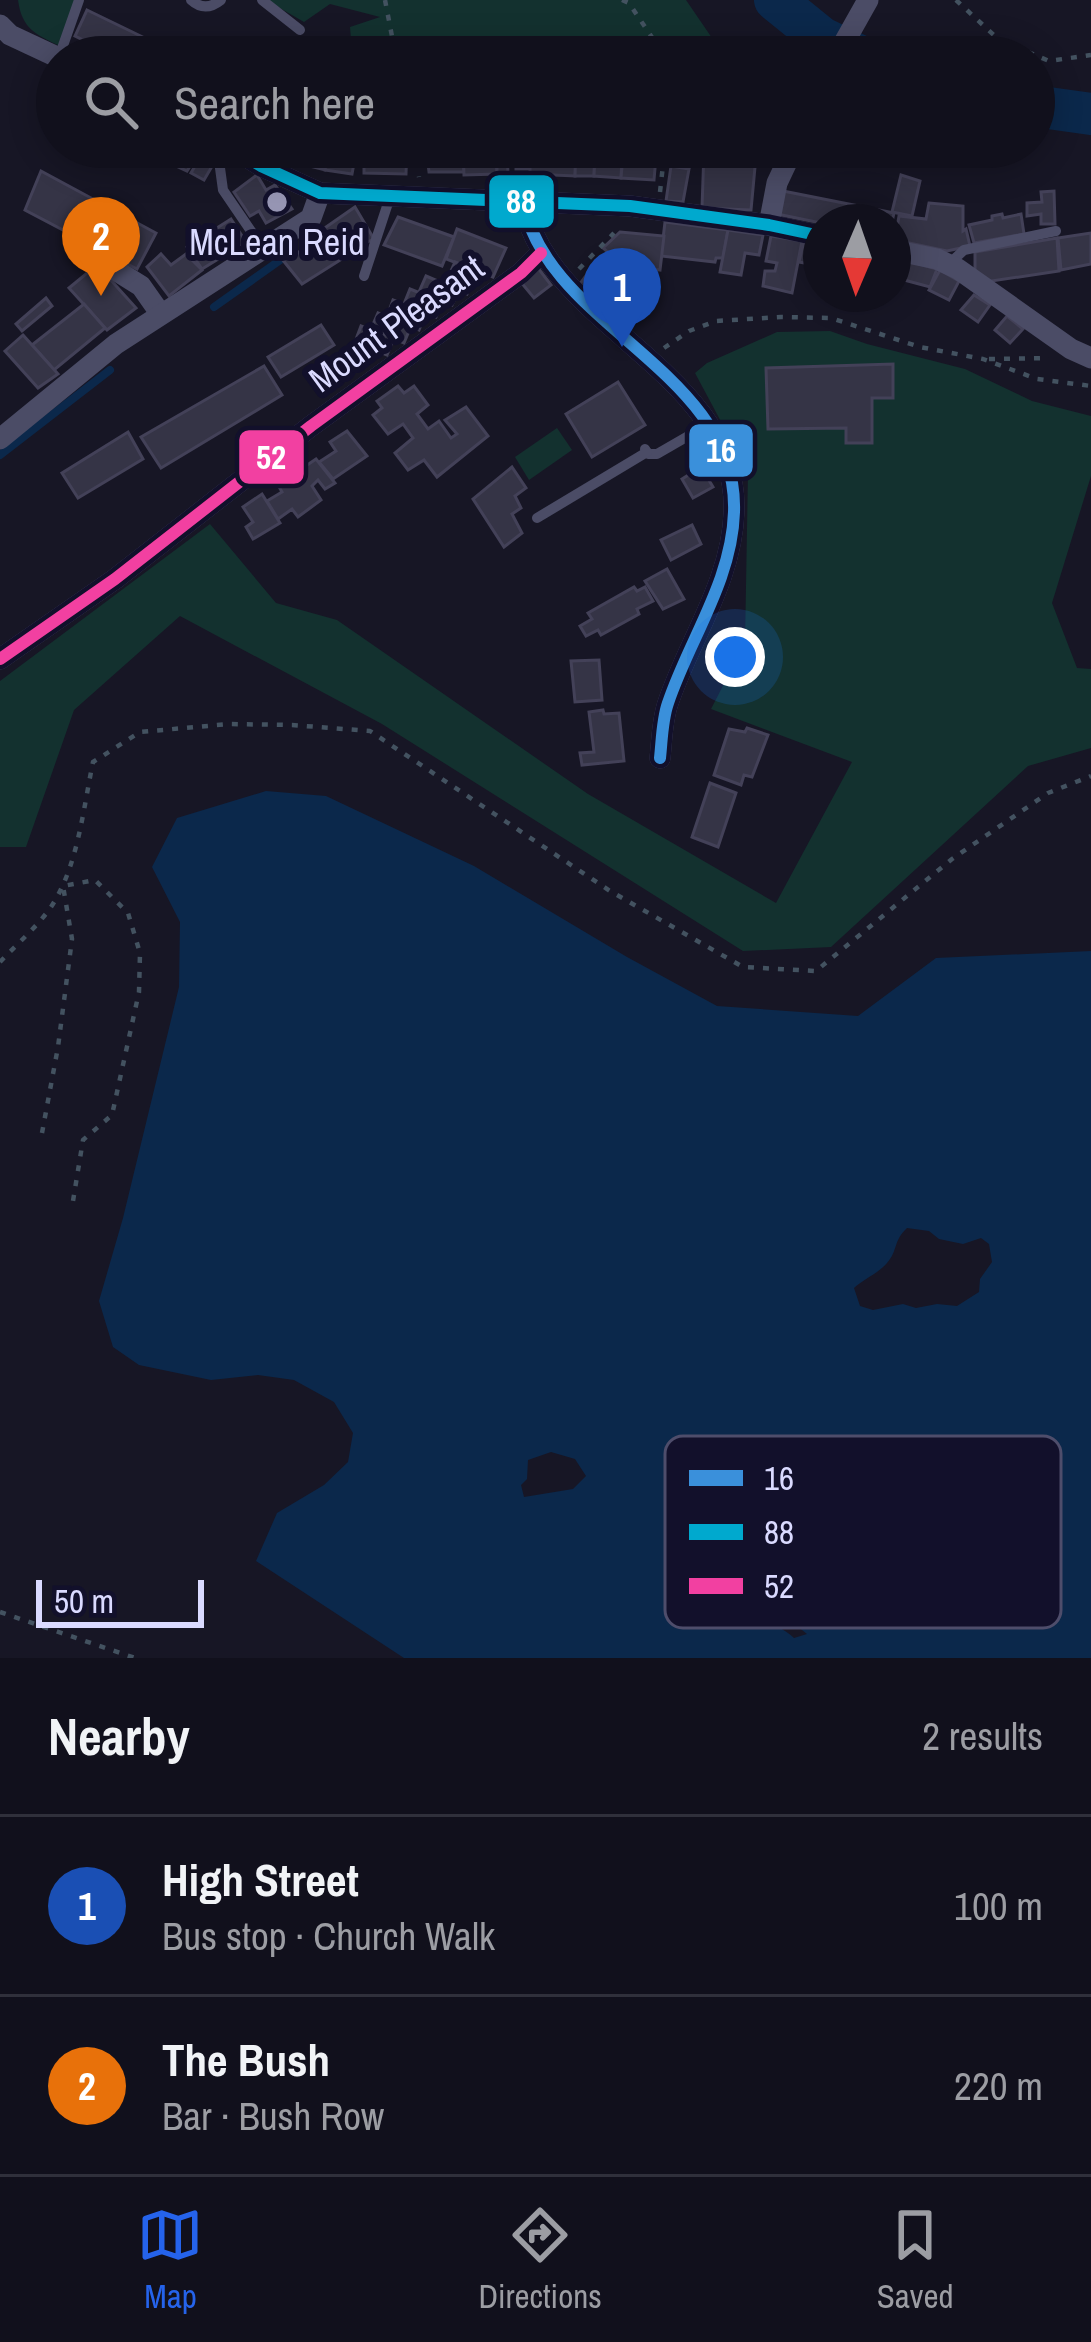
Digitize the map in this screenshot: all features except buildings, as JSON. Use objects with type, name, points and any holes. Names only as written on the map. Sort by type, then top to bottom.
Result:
[{"type":"street","points":[[848,36],[868,0]]},
{"type":"street","points":[[0,25],[36,47]]},
{"type":"street","points":[[265,168],[320,193],[571,202],[803,232]]},
{"type":"street","points":[[769,225],[784,168]]},
{"type":"street","points":[[0,439],[160,313],[311,218],[320,193]]},
{"type":"street","points":[[523,202],[526,221],[542,254],[679,387],[709,424],[728,461],[734,518],[727,562],[667,706],[660,758]]},
{"type":"street","name":"Mount Pleasant","points":[[0,659],[115,579],[542,254]]},
{"type":"street","points":[[911,254],[948,265],[1091,358]]},
{"type":"street","points":[[93,256],[141,286],[160,313]]},
{"type":"lane","points":[[66,36],[79,0]]},
{"type":"lane","points":[[191,0],[206,7],[221,0]]},
{"type":"lane","points":[[262,0],[300,30]]},
{"type":"lane","points":[[225,168],[223,190],[264,250]]},
{"type":"lane","points":[[364,276],[390,196]]},
{"type":"lane","points":[[948,265],[964,250],[1056,231]]},
{"type":"lane","points":[[537,518],[645,450],[657,454],[709,424]]},
{"type":"path","points":[[385,0],[392,36]]},
{"type":"path","points":[[622,0],[651,36]]},
{"type":"path","points":[[956,0],[995,36]]},
{"type":"path","points":[[1055,60],[1091,55]]},
{"type":"path","points":[[417,168],[423,197]]},
{"type":"path","points":[[658,210],[663,168]]},
{"type":"path","points":[[569,283],[614,233]]},
{"type":"path","points":[[651,363],[689,331],[716,321],[831,318],[1037,379],[1091,386]]},
{"type":"path","points":[[982,359],[1046,360]]},
{"type":"path","points":[[0,962],[48,911],[63,886],[93,762],[140,732],[229,724],[370,731],[610,891],[743,967],[816,971],[952,859],[1048,793],[1091,776]]},
{"type":"path","points":[[63,886],[94,880],[128,914],[140,953],[139,992],[112,1115],[83,1140],[73,1201]]},
{"type":"path","points":[[42,1132],[73,939],[63,886]]},
{"type":"path","points":[[0,1612],[135,1658]]},
{"type":"green space","points":[[18,0],[79,0],[66,36],[38,35]]},
{"type":"green space","points":[[266,0],[686,0],[711,36],[351,36],[350,27],[380,17],[330,4],[304,22]]},
{"type":"green space","points":[[830,331],[965,369],[1032,401],[1091,416],[1091,476],[1052,603],[1077,668],[1091,669],[1091,748],[1028,766],[831,947],[743,951],[382,724],[180,616],[74,710],[26,847],[0,847],[0,681],[210,524],[276,603],[337,620],[588,794],[776,903],[852,762],[711,709],[745,643],[748,472],[695,373],[777,332]]},
{"type":"green space","points":[[557,428],[572,450],[529,480],[515,457]]},
{"type":"water","points":[[266,791],[326,796],[474,866],[717,1006],[858,1016],[936,958],[1091,951],[1091,1658],[404,1658],[256,1561],[277,1513],[324,1485],[348,1462],[353,1433],[334,1402],[294,1380],[258,1375],[211,1380],[139,1365],[113,1347],[99,1301],[179,987],[180,922],[152,867],[177,818]],"holes":[[[907,1228],[929,1231],[939,1239],[963,1244],[981,1238],[989,1244],[992,1262],[980,1279],[979,1292],[957,1306],[903,1304],[873,1310],[860,1306],[854,1288],[887,1263]],[[551,1452],[575,1459],[586,1476],[573,1489],[524,1497],[521,1485],[527,1479],[528,1460]]]},
{"type":"waterway","points":[[775,0],[820,36]]},
{"type":"waterway","points":[[1055,109],[1091,114]]},
{"type":"waterway","points":[[214,307],[293,251]]},
{"type":"waterway","points":[[0,455],[110,370]]},
{"type":"transit line","name":"88","points":[[265,168],[320,193],[630,206],[803,232]]},
{"type":"transit line","name":"16","points":[[523,202],[539,245],[567,283],[676,385],[707,422],[727,463],[734,512],[726,562],[668,703],[660,758]]},
{"type":"transit line","name":"52","points":[[0,659],[115,579],[311,426],[521,273],[541,253]]},
{"type":"place","name":"McLean Reid","points":[[277,202]]},
{"type":"place","name":"The Bush","points":[[101,296]]},
{"type":"place","name":"High Street","points":[[622,347]]}]
